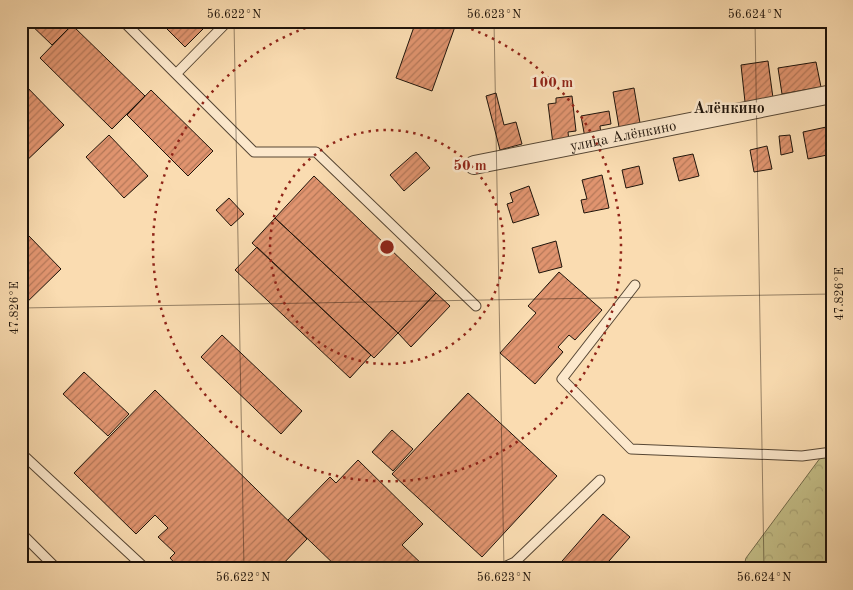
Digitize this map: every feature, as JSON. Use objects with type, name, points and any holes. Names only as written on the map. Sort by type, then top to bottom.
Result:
[{"type":"street","name":"улица Алёнкино","points":[[474,165],[832,94]]},
{"type":"lane","points":[[123,21],[254,152],[316,152],[476,306]]},
{"type":"lane","points":[[176,74],[228,21]]},
{"type":"lane","points":[[635,285],[562,379],[631,449],[802,456],[832,452]]},
{"type":"lane","points":[[21,453],[146,569]]},
{"type":"lane","points":[[500,569],[516,562],[600,480]]},
{"type":"lane","points":[[21,533],[57,569]]},
{"type":"green space","points":[[832,442],[832,569],[743,569],[746,558]]},
{"type":"building","points":[[27,21],[68,21],[72,25],[52,45]]},
{"type":"building","points":[[159,21],[211,21],[185,47]]},
{"type":"building","points":[[416,21],[457,21],[432,91],[396,78]]},
{"type":"building","points":[[72,25],[145,96],[112,129],[40,58]]},
{"type":"building","points":[[768,61],[773,98],[745,102],[741,65]]},
{"type":"building","points":[[816,62],[821,87],[782,94],[778,68]]},
{"type":"building","points":[[21,81],[64,125],[21,166]]},
{"type":"building","points":[[634,88],[640,123],[619,127],[613,92]]},
{"type":"building","points":[[151,90],[213,151],[188,176],[127,115]]},
{"type":"building","points":[[496,93],[504,125],[516,122],[522,144],[500,150],[486,96]]},
{"type":"building","points":[[572,96],[576,131],[568,132],[569,142],[553,144],[548,104],[556,103],[556,98]]},
{"type":"building","points":[[609,111],[611,124],[600,126],[601,135],[585,138],[581,116]]},
{"type":"building","points":[[831,126],[832,154],[808,159],[803,132]]},
{"type":"building","points":[[109,135],[148,176],[124,198],[86,157]]},
{"type":"building","points":[[790,135],[793,152],[781,155],[779,136]]},
{"type":"building","points":[[767,146],[772,169],[754,172],[750,150]]},
{"type":"building","points":[[416,152],[430,168],[404,191],[390,175]]},
{"type":"building","points":[[693,154],[699,176],[679,181],[673,158]]},
{"type":"building","points":[[639,166],[643,184],[626,188],[622,170]]},
{"type":"building","points":[[602,175],[609,208],[584,213],[581,200],[587,199],[582,180]]},
{"type":"building","points":[[314,176],[436,293],[398,333],[275,218]]},
{"type":"building","points":[[529,186],[539,215],[513,223],[507,204],[513,202],[510,193]]},
{"type":"building","points":[[229,198],[244,214],[231,226],[216,210]]},
{"type":"building","points":[[275,218],[398,333],[374,358],[252,243]]},
{"type":"building","points":[[28,235],[61,269],[21,308],[21,242]]},
{"type":"building","points":[[556,241],[562,267],[539,273],[532,248]]},
{"type":"building","points":[[257,247],[371,355],[350,378],[235,270]]},
{"type":"building","points":[[559,272],[602,310],[575,340],[569,335],[558,347],[563,352],[535,384],[500,353],[536,313],[528,306]]},
{"type":"building","points":[[436,293],[450,306],[411,347],[398,333]]},
{"type":"building","points":[[222,335],[302,411],[281,434],[201,357]]},
{"type":"building","points":[[84,372],[129,414],[108,436],[63,394]]},
{"type":"building","points":[[155,390],[307,539],[278,569],[180,569],[170,558],[175,553],[158,537],[168,528],[155,515],[136,534],[74,473]]},
{"type":"building","points":[[468,393],[557,476],[482,557],[392,474]]},
{"type":"building","points":[[392,430],[413,449],[393,471],[372,452]]},
{"type":"building","points":[[358,460],[423,524],[402,545],[425,567],[423,569],[339,569],[288,520],[330,477],[336,483]]},
{"type":"building","points":[[603,514],[630,537],[602,569],[556,568]]},
{"type":"district","name":"Алёнкино","points":[[729,107]]}]
